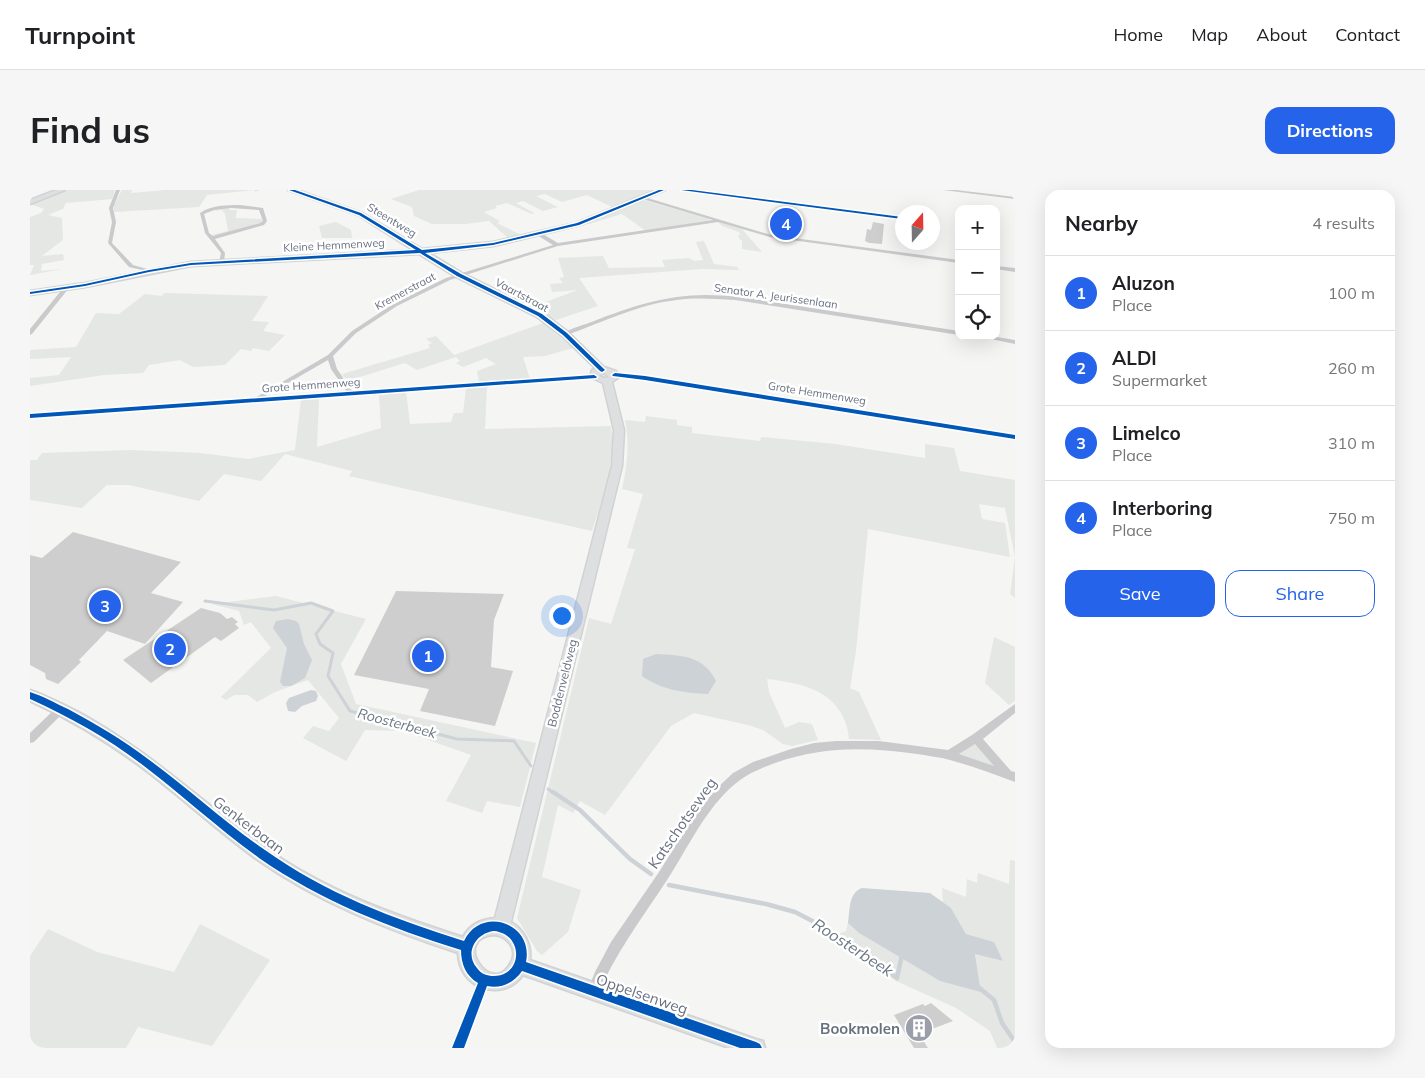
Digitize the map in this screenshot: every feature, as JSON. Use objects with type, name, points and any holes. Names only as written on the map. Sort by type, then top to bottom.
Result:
[{"type":"street","points":[[30,202],[62,190]]},
{"type":"street","points":[[118,190],[111,208],[114,222],[110,244],[131,266],[149,271]]},
{"type":"street","name":"Steentweg","points":[[291,190],[331,202],[360,214],[423,251]]},
{"type":"street","name":"Kleine Hemmenweg","points":[[30,293],[66,288],[149,271],[221,262],[423,251],[486,245],[578,224],[662,190]]},
{"type":"street","points":[[945,190],[1015,198]]},
{"type":"street","points":[[641,198],[770,236],[955,261]]},
{"type":"street","points":[[212,238],[262,224],[265,221],[261,210],[227,207],[206,210],[202,213],[207,233],[222,252],[221,262]]},
{"type":"street","name":"Kremerstraat","points":[[256,399],[330,356],[354,332],[387,310],[408,298],[460,275],[557,245],[716,221]]},
{"type":"street","points":[[540,234],[557,245]]},
{"type":"street","name":"Vaartstraat","points":[[423,251],[460,275],[526,308],[565,334],[608,375]]},
{"type":"street","points":[[126,276],[131,266]]},
{"type":"street","points":[[1000,268],[1015,270]]},
{"type":"street","points":[[30,332],[45,312],[64,294],[66,288]]},
{"type":"street","name":"Senator A. Jeurissenlaan","points":[[565,334],[648,304],[676,298],[703,296],[735,298],[955,332]]},
{"type":"street","points":[[1000,340],[1015,342]]},
{"type":"street","points":[[330,356],[334,369],[352,394]]},
{"type":"street","name":"Grote Hemmenweg","points":[[30,416],[608,375],[645,378],[1015,437]]},
{"type":"street","name":"Boddenveldweg","points":[[501,927],[617,466],[619,430],[608,375]]},
{"type":"street","name":"Genkerbaan","points":[[30,695],[61,709],[127,748],[260,852],[317,888],[389,922],[467,947]]},
{"type":"street","points":[[949,755],[976,738],[1015,708]]},
{"type":"street","points":[[30,739],[61,709]]},
{"type":"street","points":[[976,738],[1012,776]]},
{"type":"street","name":"Katschotseweg","points":[[593,992],[610,955],[705,812],[728,782],[752,767],[785,754],[840,743],[883,744],[949,755],[1012,776]]},
{"type":"street","points":[[490,926],[501,927],[512,932],[519,942],[522,953],[519,965],[508,978],[492,982],[484,981],[475,976],[469,967],[466,958],[467,947],[472,937],[480,930],[490,926]]},
{"type":"street","name":"Oppelsenweg","points":[[519,965],[756,1048]]},
{"type":"street","points":[[458,1048],[484,981]]},
{"type":"shaded area","points":[[67,190],[115,190],[112,199],[66,203],[63,209],[48,215],[62,218],[63,240],[42,256],[63,254],[64,260],[42,264],[41,271],[62,269],[30,275],[34,265],[30,265],[30,217],[41,213],[44,209],[30,204]]},
{"type":"shaded area","points":[[122,190],[132,190],[131,193],[166,190],[254,190],[207,195],[199,207],[114,212],[114,205]]},
{"type":"shaded area","points":[[419,190],[657,190],[612,207],[587,195],[562,202],[545,194],[536,196],[558,207],[543,211],[523,201],[516,203],[534,213],[532,214],[507,203],[495,206],[497,208],[484,212],[500,221],[497,223],[519,234],[517,238],[509,239],[489,221],[465,224],[432,224],[414,216],[412,207],[391,199]]},
{"type":"shaded area","points":[[643,200],[710,220],[646,231],[622,214],[589,224],[586,223]]},
{"type":"shaded area","points":[[230,208],[229,210],[237,210],[236,218],[262,219],[262,222],[216,236],[211,235],[228,231],[225,214],[222,210],[204,212]]},
{"type":"shaded area","points":[[336,222],[351,230],[352,238],[322,238],[319,226]]},
{"type":"shaded area","points":[[718,222],[742,229],[762,252],[742,249],[742,240],[740,240],[738,235],[741,234]]},
{"type":"shaded area","points":[[704,241],[714,264],[737,267],[739,270],[702,269],[579,278],[598,306],[556,320],[532,307],[578,290],[552,292],[550,284],[563,283],[559,278],[564,277],[558,258],[603,256],[609,268],[665,267],[662,260],[689,258],[695,261],[703,260],[696,242]]},
{"type":"shaded area","points":[[165,293],[268,296],[252,321],[269,322],[263,331],[285,335],[269,351],[253,348],[251,351],[241,349],[225,365],[193,367],[180,360],[149,365],[143,373],[104,375],[30,386],[30,378],[59,375],[71,357],[30,359],[30,350],[76,347],[96,313],[119,314],[145,294],[161,296]]},
{"type":"shaded area","points":[[543,323],[573,348],[545,356],[523,357],[530,379],[479,382],[477,371],[496,364],[486,358],[463,367],[456,363],[460,361],[456,357],[417,370],[405,363],[347,381],[342,374],[430,348],[428,345],[432,343],[426,339],[436,336],[454,355]]},
{"type":"shaded area","points":[[487,387],[485,429],[611,426],[612,453],[610,467],[592,531],[349,476],[352,471],[285,454],[261,481],[224,474],[199,501],[129,485],[107,485],[82,508],[30,500],[30,460],[37,460],[42,453],[132,450],[200,453],[248,459],[295,450],[301,400],[319,398],[317,447],[381,428],[379,395],[406,392],[410,424],[451,422],[454,413],[463,413],[466,388]]},
{"type":"shaded area","points":[[646,416],[677,420],[677,425],[692,427],[692,433],[760,441],[761,437],[835,444],[925,458],[925,444],[954,448],[960,471],[1015,480],[1015,557],[1005,508],[979,504],[982,519],[1005,523],[1010,557],[868,529],[856,651],[850,688],[859,692],[881,740],[849,739],[844,720],[837,707],[829,699],[810,688],[767,679],[769,692],[785,728],[799,722],[812,724],[818,740],[792,746],[783,744],[763,730],[694,713],[671,726],[605,815],[580,801],[573,813],[558,805],[542,877],[581,890],[568,932],[542,955],[537,951],[517,918],[589,618],[611,624],[635,549],[627,548],[643,494],[622,489],[627,454],[625,420],[645,422]]},
{"type":"shaded area","points":[[1015,557],[1015,598],[1010,594]]},
{"type":"shaded area","points":[[276,596],[366,619],[341,664],[356,704],[536,743],[520,807],[487,801],[482,813],[446,801],[471,755],[403,731],[365,730],[346,761],[303,738],[313,726],[329,731],[339,718],[308,680],[275,692],[257,702],[248,695],[234,695],[226,700],[221,697],[271,648],[251,622],[244,625],[239,611],[212,604]]},
{"type":"shaded area","points":[[288,619],[299,624],[304,644],[312,660],[305,678],[291,686],[283,686],[280,682],[287,648],[273,628],[276,621]]},
{"type":"shaded area","points":[[994,637],[1015,647],[1015,701],[1009,705],[985,683]]},
{"type":"shaded area","points":[[656,654],[683,656],[699,662],[705,666],[716,681],[708,694],[682,692],[657,685],[642,676],[643,659]]},
{"type":"shaded area","points":[[311,690],[316,691],[318,696],[316,701],[302,706],[295,712],[288,711],[286,703],[289,698]]},
{"type":"shaded area","points":[[975,743],[993,765],[993,766],[959,754]]},
{"type":"shaded area","points":[[1010,860],[1015,861],[1015,1048],[997,1048],[990,1031],[956,1008],[896,981],[848,945],[838,934],[846,931],[848,923],[859,933],[940,981],[981,991],[975,953],[1002,961],[994,942],[966,934],[951,908],[943,903],[942,888],[966,897],[967,879],[977,883],[978,873],[1009,884]]},
{"type":"shaded area","points":[[862,888],[930,893],[951,908],[966,934],[994,942],[1003,961],[975,954],[981,992],[940,981],[859,933],[848,923],[852,898],[857,890]]},
{"type":"shaded area","points":[[200,924],[270,960],[212,1046],[138,1027],[126,1048],[30,1048],[30,956],[48,929],[97,952],[174,972]]},
{"type":"building","points":[[779,217],[801,222],[798,233],[775,230],[776,227],[770,227],[773,218],[778,219]]},
{"type":"building","points":[[873,222],[884,224],[882,244],[865,241],[867,229],[871,230]]},
{"type":"building","points":[[73,532],[181,562],[151,593],[183,602],[145,644],[107,631],[79,660],[81,662],[58,684],[46,679],[45,673],[30,665],[30,555],[42,558]]},
{"type":"building","points":[[396,591],[504,594],[494,620],[491,667],[513,671],[495,726],[420,711],[429,689],[354,675]]},
{"type":"building","points":[[201,608],[220,613],[227,619],[232,617],[238,622],[235,624],[239,628],[221,641],[215,637],[151,683],[123,660]]},
{"type":"building","name":"Bookmolen","points":[[931,1003],[953,1021],[919,1034],[928,1048],[914,1048],[894,1015],[923,1004],[925,1006]]},
{"type":"waterway","name":"Roosterbeek","points":[[205,601],[274,610],[311,603],[333,611],[316,634],[320,644],[333,653],[328,676],[350,711],[457,739],[514,741],[531,766]]},
{"type":"waterway","name":"Roosterbeek","points":[[548,789],[555,794]]},
{"type":"waterway","name":"Roosterbeek","points":[[553,792],[580,810],[630,859],[651,874]]},
{"type":"waterway","name":"Roosterbeek","points":[[669,885],[766,904],[795,912],[824,927],[897,978],[902,955]]},
{"type":"waterway","name":"Roosterbeek","points":[[977,986],[994,1000],[1002,1023],[1015,1042]]},
{"type":"cycle path","points":[[291,190],[360,214],[459,275],[540,315],[565,334],[602,370]]},
{"type":"cycle path","points":[[30,293],[85,285],[191,264],[430,251],[493,244],[578,224],[662,190]]},
{"type":"cycle path","points":[[683,190],[895,217]]},
{"type":"cycle path","points":[[615,375],[645,378],[1015,437]]},
{"type":"cycle path","points":[[30,416],[594,377]]},
{"type":"cycle path","points":[[30,695],[79,719],[126,748],[165,777],[242,840],[305,881],[372,914],[467,947]]},
{"type":"cycle path","points":[[494,926],[505,928],[514,934],[520,943],[522,954],[520,965],[514,974],[505,980],[494,982],[483,980],[474,974],[468,965],[466,954],[468,943],[474,934],[483,928],[494,926]]},
{"type":"cycle path","points":[[519,965],[756,1048]]},
{"type":"cycle path","points":[[458,1048],[484,981]]},
{"type":"place","name":"Interboring","points":[[786,224]]},
{"type":"place","name":"Limelco","points":[[105,606]]},
{"type":"place","name":"ALDI","points":[[170,649]]},
{"type":"place","name":"Aluzon","points":[[428,656]]},
{"type":"place","name":"Bookmolen","points":[[919,1028]]}]
